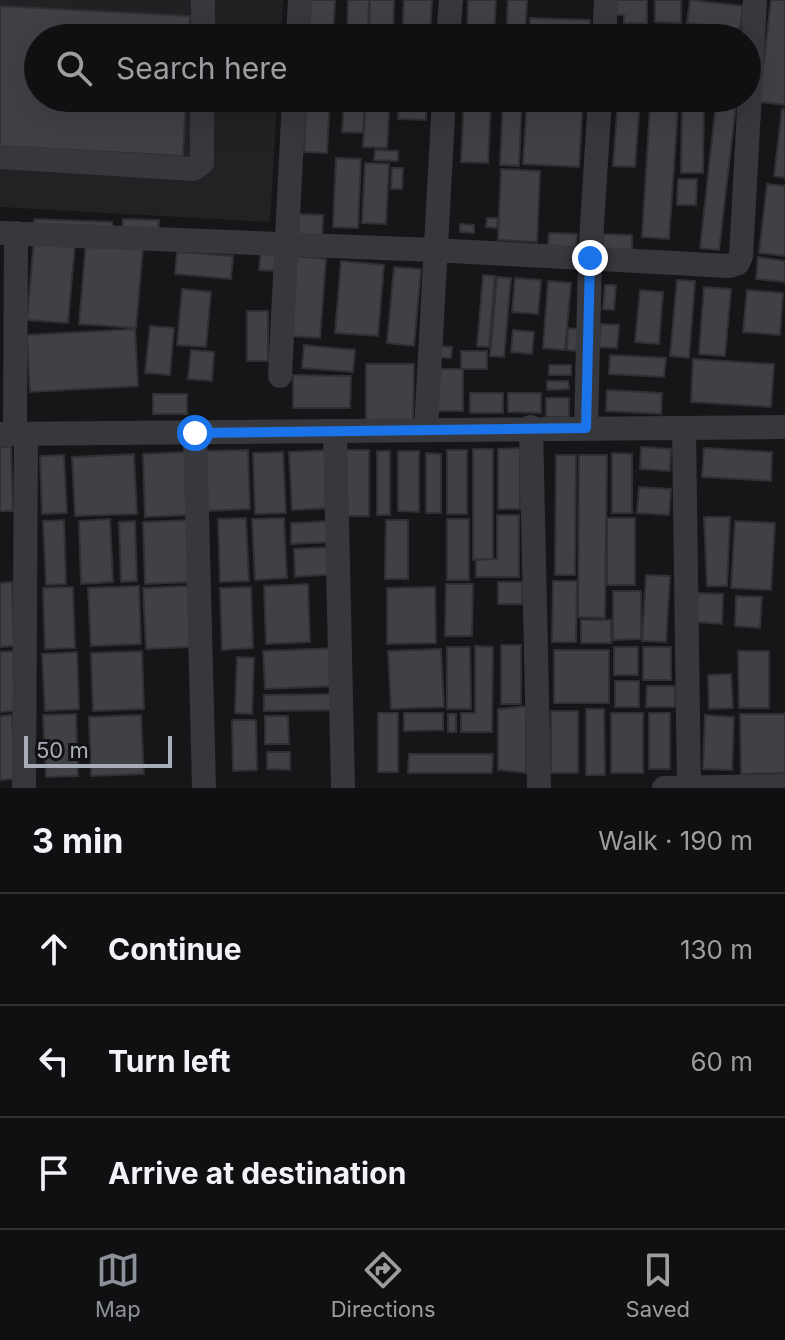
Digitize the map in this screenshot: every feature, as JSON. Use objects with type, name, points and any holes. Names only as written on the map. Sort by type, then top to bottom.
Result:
[{"type":"street","points":[[203,0],[203,24]]},
{"type":"street","points":[[299,24],[300,0]]},
{"type":"street","points":[[449,24],[451,0]]},
{"type":"street","points":[[605,24],[606,0]]},
{"type":"street","points":[[753,24],[755,0]]},
{"type":"street","points":[[0,157],[193,169],[202,163],[202,112]]},
{"type":"street","points":[[280,376],[293,112]]},
{"type":"street","points":[[426,429],[443,112]]},
{"type":"street","points":[[586,428],[590,258],[599,112]]},
{"type":"street","points":[[24,788],[8,233],[286,243],[729,266],[738,263],[748,112]]},
{"type":"street","points":[[531,427],[539,788]]},
{"type":"street","points":[[14,434],[785,427]]},
{"type":"street","points":[[684,430],[689,788]]},
{"type":"street","points":[[335,432],[343,788]]},
{"type":"street","points":[[195,433],[204,788]]},
{"type":"street","points":[[664,788],[785,786]]},
{"type":"shaded area","points":[[0,0],[283,0],[282,24],[24,24],[24,112],[276,112],[270,222],[0,207]]},
{"type":"building","points":[[311,0],[335,0],[334,24],[310,24]]},
{"type":"building","points":[[348,0],[369,0],[368,24],[347,24]]},
{"type":"building","points":[[370,0],[394,0],[393,24],[369,24]]},
{"type":"building","points":[[404,0],[432,0],[431,24],[403,24]]},
{"type":"building","points":[[468,0],[496,0],[495,24],[467,24]]},
{"type":"building","points":[[508,0],[527,0],[526,24],[507,24]]},
{"type":"building","points":[[614,0],[647,0],[647,24],[624,23],[624,15],[614,15]]},
{"type":"building","points":[[655,0],[681,0],[681,23],[655,22]]},
{"type":"building","points":[[690,0],[743,6],[741,24],[687,23]]},
{"type":"building","points":[[771,0],[785,0],[785,105],[761,102]]},
{"type":"building","points":[[0,6],[190,16],[190,24],[24,24],[24,112],[185,112],[183,156],[0,146]]},
{"type":"building","points":[[530,18],[590,20],[590,24],[530,24]]},
{"type":"building","points":[[782,109],[785,109],[785,178],[774,176]]},
{"type":"building","points":[[305,112],[329,112],[327,153],[304,152]]},
{"type":"building","points":[[343,112],[364,112],[363,133],[342,132]]},
{"type":"building","points":[[365,112],[389,112],[387,148],[363,147]]},
{"type":"building","points":[[398,112],[426,112],[426,120],[398,119]]},
{"type":"building","points":[[463,112],[490,112],[488,163],[461,162]]},
{"type":"building","points":[[502,112],[521,112],[519,166],[500,165]]},
{"type":"building","points":[[526,112],[582,112],[579,167],[523,164]]},
{"type":"building","points":[[617,112],[639,112],[635,167],[613,166]]},
{"type":"building","points":[[650,112],[678,112],[669,239],[642,237]]},
{"type":"building","points":[[682,112],[704,112],[703,173],[681,173]]},
{"type":"building","points":[[715,112],[735,112],[719,250],[700,248]]},
{"type":"building","points":[[375,150],[398,151],[398,161],[374,160]]},
{"type":"building","points":[[336,158],[361,159],[358,228],[333,227]]},
{"type":"building","points":[[365,163],[389,164],[386,224],[362,223]]},
{"type":"building","points":[[392,168],[403,168],[402,189],[391,189]]},
{"type":"building","points":[[501,169],[540,171],[537,242],[498,240]]},
{"type":"building","points":[[678,179],[697,179],[696,205],[677,205]]},
{"type":"building","points":[[767,184],[785,186],[785,256],[759,253]]},
{"type":"building","points":[[299,214],[323,215],[322,236],[298,235]]},
{"type":"building","points":[[487,218],[498,218],[497,228],[486,227]]},
{"type":"building","points":[[34,219],[112,222],[112,232],[34,228]]},
{"type":"building","points":[[123,219],[159,220],[158,233],[122,232]]},
{"type":"building","points":[[460,224],[474,225],[474,233],[460,232]]},
{"type":"building","points":[[549,233],[577,234],[576,247],[548,246]]},
{"type":"building","points":[[603,234],[632,235],[632,254],[603,252]]},
{"type":"building","points":[[34,240],[75,244],[68,323],[27,320]]},
{"type":"building","points":[[86,242],[143,247],[136,328],[79,324]]},
{"type":"building","points":[[261,251],[280,253],[278,271],[259,270]]},
{"type":"building","points":[[177,252],[233,256],[231,279],[175,274]]},
{"type":"building","points":[[296,256],[326,259],[320,338],[289,336]]},
{"type":"building","points":[[758,257],[785,261],[785,282],[756,279]]},
{"type":"building","points":[[341,261],[384,265],[378,336],[335,333]]},
{"type":"building","points":[[394,267],[421,269],[414,346],[387,343]]},
{"type":"building","points":[[483,275],[495,276],[489,347],[477,346]]},
{"type":"building","points":[[497,277],[511,278],[504,357],[490,356]]},
{"type":"building","points":[[515,278],[541,280],[538,314],[512,312]]},
{"type":"building","points":[[677,280],[695,281],[689,358],[670,356]]},
{"type":"building","points":[[548,281],[571,283],[565,350],[543,348]]},
{"type":"building","points":[[605,285],[616,285],[614,310],[603,309]]},
{"type":"building","points":[[704,287],[731,289],[725,356],[699,354]]},
{"type":"building","points":[[182,289],[211,292],[206,347],[177,345]]},
{"type":"building","points":[[640,290],[663,292],[659,344],[635,342]]},
{"type":"building","points":[[747,290],[783,293],[780,335],[743,332]]},
{"type":"building","points":[[247,311],[268,311],[268,361],[247,361]]},
{"type":"building","points":[[601,324],[619,325],[617,348],[599,347]]},
{"type":"building","points":[[150,326],[174,328],[170,375],[145,373]]},
{"type":"building","points":[[568,328],[578,329],[576,351],[567,350]]},
{"type":"building","points":[[135,329],[138,386],[30,392],[27,335]]},
{"type":"building","points":[[513,330],[534,332],[532,354],[511,352]]},
{"type":"building","points":[[304,345],[355,350],[353,372],[302,368]]},
{"type":"building","points":[[437,346],[452,347],[451,358],[436,357]]},
{"type":"building","points":[[191,350],[214,352],[212,381],[188,379]]},
{"type":"building","points":[[461,351],[487,351],[487,369],[461,369]]},
{"type":"building","points":[[610,355],[666,358],[664,377],[609,374]]},
{"type":"building","points":[[693,359],[774,364],[771,407],[691,402]]},
{"type":"building","points":[[366,364],[414,364],[413,421],[366,421]]},
{"type":"building","points":[[549,365],[571,365],[571,375],[549,375]]},
{"type":"building","points":[[434,369],[463,369],[463,411],[434,411]]},
{"type":"building","points":[[293,375],[351,376],[350,408],[293,408]]},
{"type":"building","points":[[547,381],[568,381],[569,389],[547,390]]},
{"type":"building","points":[[607,390],[662,393],[661,414],[606,411]]},
{"type":"building","points":[[470,393],[503,393],[503,413],[470,413]]},
{"type":"building","points":[[508,393],[541,393],[541,413],[508,412]]},
{"type":"building","points":[[153,394],[187,394],[187,414],[153,414]]},
{"type":"building","points":[[546,398],[569,398],[569,417],[546,417]]},
{"type":"building","points":[[11,446],[13,511],[0,511],[0,447]]},
{"type":"building","points":[[641,447],[671,449],[670,471],[640,469]]},
{"type":"building","points":[[520,448],[520,509],[498,509],[498,449]]},
{"type":"building","points":[[704,448],[772,452],[771,481],[702,477]]},
{"type":"building","points":[[473,449],[493,449],[493,559],[473,560]]},
{"type":"building","points":[[248,450],[250,509],[206,511],[203,451]]},
{"type":"building","points":[[328,450],[330,508],[292,510],[289,452]]},
{"type":"building","points":[[341,450],[369,450],[369,516],[340,516]]},
{"type":"building","points":[[447,450],[467,450],[467,514],[447,514]]},
{"type":"building","points":[[377,451],[390,451],[390,515],[377,515]]},
{"type":"building","points":[[398,451],[419,451],[419,512],[398,511]]},
{"type":"building","points":[[187,452],[190,515],[145,517],[143,454]]},
{"type":"building","points":[[283,452],[286,513],[255,514],[253,453]]},
{"type":"building","points":[[426,453],[441,454],[441,513],[426,513]]},
{"type":"building","points":[[612,453],[632,454],[632,513],[612,513]]},
{"type":"building","points":[[134,454],[137,514],[75,516],[72,457]]},
{"type":"building","points":[[64,455],[67,513],[42,514],[40,456]]},
{"type":"building","points":[[556,455],[576,455],[575,575],[555,575]]},
{"type":"building","points":[[579,455],[607,455],[605,618],[578,617]]},
{"type":"building","points":[[639,487],[671,489],[669,515],[637,513]]},
{"type":"building","points":[[497,515],[519,515],[519,577],[476,577],[476,559],[497,559]]},
{"type":"building","points":[[704,517],[730,517],[727,586],[707,586]]},
{"type":"building","points":[[246,518],[249,581],[220,582],[218,519]]},
{"type":"building","points":[[284,518],[287,578],[255,580],[252,519]]},
{"type":"building","points":[[607,518],[635,518],[635,585],[607,585]]},
{"type":"building","points":[[110,519],[113,582],[81,584],[79,521]]},
{"type":"building","points":[[447,519],[469,519],[469,580],[447,580]]},
{"type":"building","points":[[64,520],[66,584],[46,585],[43,521]]},
{"type":"building","points":[[191,520],[193,582],[145,584],[143,522]]},
{"type":"building","points":[[386,520],[408,520],[408,579],[385,579]]},
{"type":"building","points":[[135,521],[137,581],[121,582],[119,522]]},
{"type":"building","points":[[331,521],[332,542],[291,544],[291,523]]},
{"type":"building","points":[[735,521],[775,523],[771,590],[731,588]]},
{"type":"building","points":[[335,547],[337,574],[295,577],[294,549]]},
{"type":"building","points":[[646,575],[670,576],[666,642],[642,641]]},
{"type":"building","points":[[553,581],[577,581],[576,642],[552,642]]},
{"type":"building","points":[[12,582],[14,646],[0,647],[0,583]]},
{"type":"building","points":[[498,582],[522,582],[522,604],[498,604]]},
{"type":"building","points":[[308,584],[310,642],[266,644],[264,586]]},
{"type":"building","points":[[446,584],[473,584],[472,636],[445,636]]},
{"type":"building","points":[[139,586],[141,644],[91,646],[88,588]]},
{"type":"building","points":[[189,586],[192,647],[146,649],[143,588]]},
{"type":"building","points":[[73,587],[75,648],[45,649],[43,588]]},
{"type":"building","points":[[251,587],[253,648],[222,650],[220,588]]},
{"type":"building","points":[[435,587],[436,643],[387,644],[387,588]]},
{"type":"building","points":[[613,591],[641,591],[641,639],[613,640]]},
{"type":"building","points":[[698,593],[723,594],[722,624],[696,622]]},
{"type":"building","points":[[736,596],[762,597],[760,628],[735,626]]},
{"type":"building","points":[[581,620],[611,620],[611,643],[581,643]]},
{"type":"building","points":[[501,645],[521,645],[521,704],[501,704]]},
{"type":"building","points":[[475,646],[493,647],[492,732],[461,732],[461,713],[475,713]]},
{"type":"building","points":[[447,647],[470,647],[471,709],[447,709]]},
{"type":"building","points":[[614,647],[638,647],[638,675],[614,675]]},
{"type":"building","points":[[643,647],[671,647],[671,680],[643,680]]},
{"type":"building","points":[[337,648],[338,686],[265,689],[263,651]]},
{"type":"building","points":[[441,649],[444,707],[391,709],[388,651]]},
{"type":"building","points":[[554,650],[609,650],[609,703],[554,703]]},
{"type":"building","points":[[13,651],[15,711],[0,712],[0,652]]},
{"type":"building","points":[[142,651],[144,709],[93,711],[91,653]]},
{"type":"building","points":[[738,651],[769,651],[769,708],[739,708]]},
{"type":"building","points":[[77,652],[79,709],[45,711],[42,654]]},
{"type":"building","points":[[237,657],[254,658],[252,714],[235,713]]},
{"type":"building","points":[[731,674],[733,708],[709,709],[708,675]]},
{"type":"building","points":[[615,681],[639,681],[639,707],[615,707]]},
{"type":"building","points":[[647,686],[675,686],[675,707],[646,707]]},
{"type":"building","points":[[340,694],[340,710],[264,711],[264,695]]},
{"type":"building","points":[[526,706],[526,773],[498,770],[498,709]]},
{"type":"building","points":[[586,709],[604,709],[605,775],[586,775]]},
{"type":"building","points":[[551,711],[578,711],[578,773],[551,773]]},
{"type":"building","points":[[378,713],[398,713],[398,772],[378,772]]},
{"type":"building","points":[[404,713],[443,713],[443,730],[404,731]]},
{"type":"building","points":[[611,713],[643,713],[643,773],[611,773]]},
{"type":"building","points":[[649,713],[670,713],[670,769],[649,769]]},
{"type":"building","points":[[76,714],[78,776],[46,777],[43,715]]},
{"type":"building","points":[[448,714],[456,714],[456,732],[448,732]]},
{"type":"building","points":[[740,714],[785,714],[785,773],[741,774]]},
{"type":"building","points":[[12,715],[15,779],[0,780],[0,716]]},
{"type":"building","points":[[141,715],[144,774],[91,776],[89,717]]},
{"type":"building","points":[[705,715],[734,717],[732,770],[703,769]]},
{"type":"building","points":[[265,716],[288,716],[289,744],[265,744]]},
{"type":"building","points":[[232,720],[256,720],[257,770],[233,771]]},
{"type":"building","points":[[267,752],[290,752],[290,770],[267,769]]},
{"type":"building","points":[[409,754],[493,754],[492,773],[408,773]]},
{"type":"route","points":[[195,433],[586,428],[590,258]]}]
